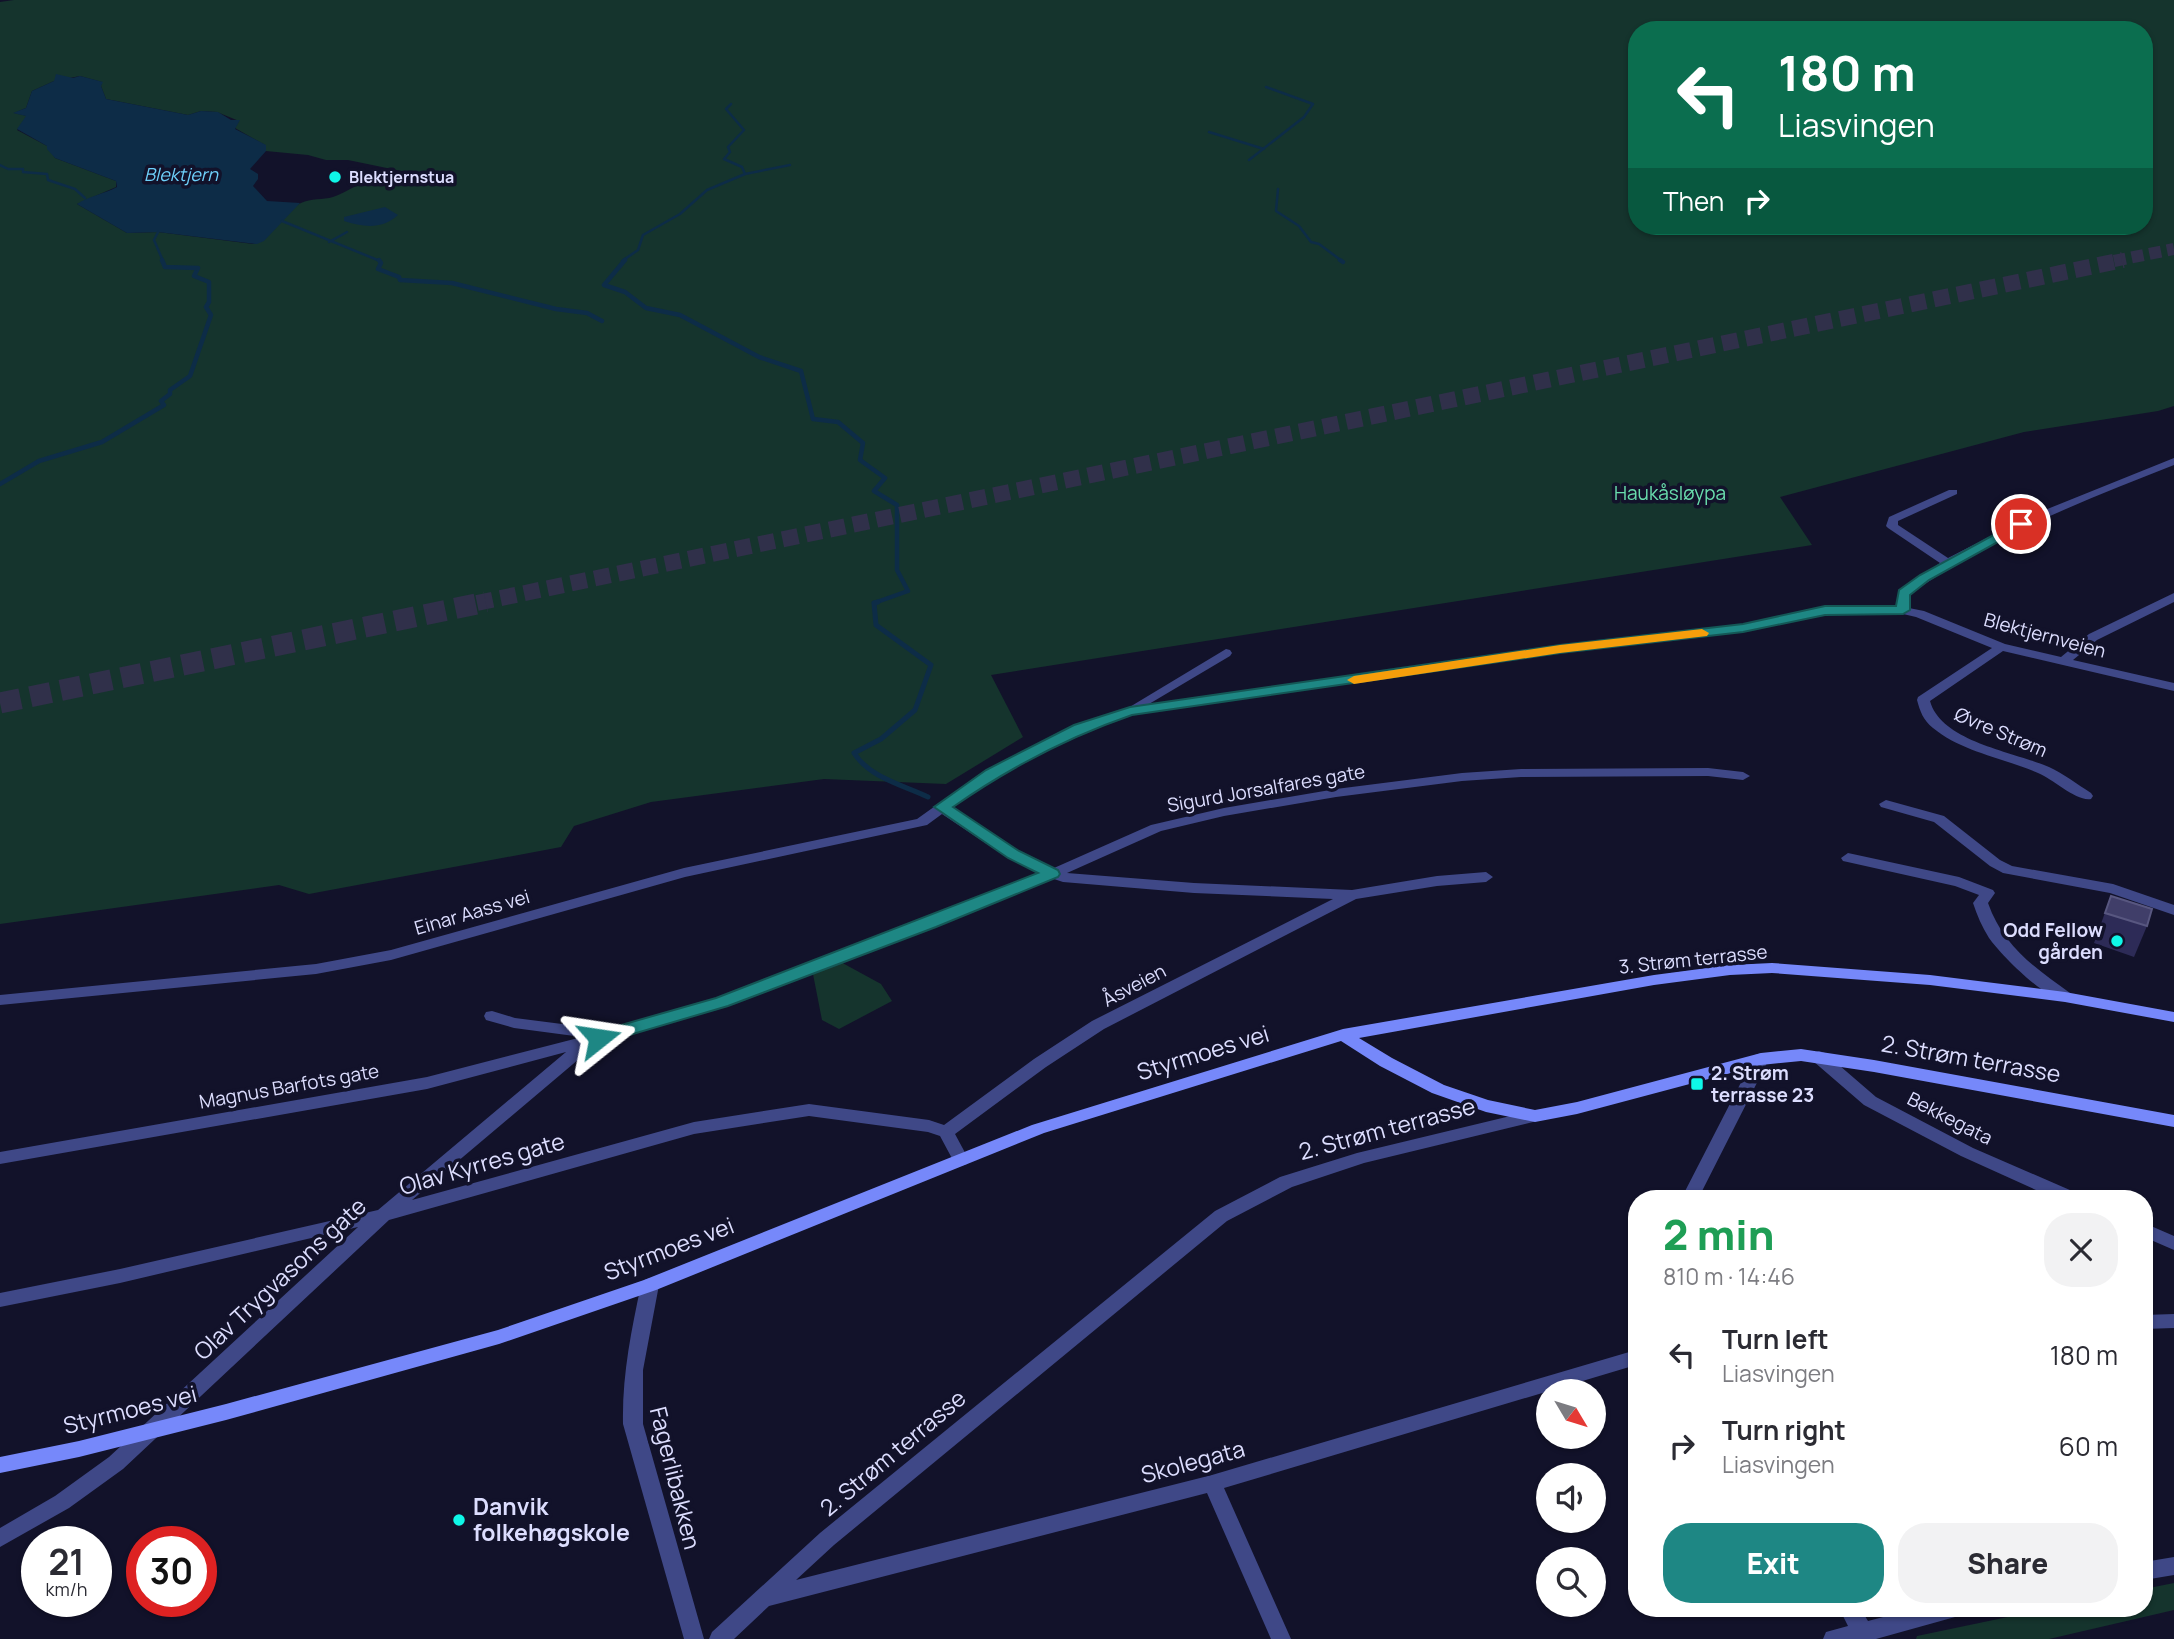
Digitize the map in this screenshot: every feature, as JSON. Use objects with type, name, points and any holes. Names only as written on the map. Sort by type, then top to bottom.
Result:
[{"type":"main road","name":"3. Strøm terrasse","points":[[1343,1035],[1654,980],[1730,970],[1772,968],[1930,980],[2065,998],[2174,1017]]},
{"type":"main road","points":[[1343,1035],[1386,1062],[1438,1089],[1486,1106],[1535,1116]]},
{"type":"main road","name":"Styrmoes vei","points":[[0,1465],[154,1430],[499,1337],[650,1285],[1038,1129],[1343,1035]]},
{"type":"main road","name":"2. Strøm terrasse","points":[[1535,1116],[1577,1108],[1761,1059],[1801,1055],[2174,1121]]},
{"type":"street","points":[[1903,610],[1904,593],[1949,564],[2067,502],[2170,465]]},
{"type":"street","points":[[1949,564],[1892,526],[1892,519],[1953,492]]},
{"type":"street","points":[[2065,660],[2092,637],[2174,597]]},
{"type":"street","name":"Blektjernveien","points":[[1130,711],[1560,649],[1743,628],[1825,611],[1903,610],[1920,614],[2001,647],[2174,687]]},
{"type":"street","name":"Øvre Strøm","points":[[2001,647],[1923,700],[1923,709],[1928,718],[1950,734],[2044,770],[2086,796]]},
{"type":"street","points":[[1130,711],[1226,653]]},
{"type":"street","name":"Einar Aass vei","points":[[0,1000],[316,969],[391,955],[684,873],[922,821],[991,774],[1079,728],[1130,711]]},
{"type":"street","name":"Sigurd Jorsalfares gate","points":[[583,1042],[722,1002],[1052,874],[1156,828],[1224,812],[1336,793],[1462,777],[1521,773],[1708,772],[1743,776]]},
{"type":"street","points":[[1886,804],[1939,819],[2008,870],[2113,889],[2174,910]]},
{"type":"street","points":[[942,807],[1013,855],[1052,874]]},
{"type":"street","points":[[1848,858],[1959,882],[1987,893],[1980,903],[1987,925],[2002,947],[2065,998]]},
{"type":"street","name":"Åsveien","points":[[1052,874],[1194,888],[1352,895],[1437,881],[1486,877]]},
{"type":"street","name":"Åsveien","points":[[946,1132],[1040,1063],[1098,1025],[1352,895]]},
{"type":"street","points":[[492,1016],[514,1023],[615,1033]]},
{"type":"street","name":"Magnus Barfots gate","points":[[0,1158],[427,1083],[583,1042]]},
{"type":"street","name":"Olav Trygvasons gate","points":[[0,1538],[62,1502],[116,1463],[383,1215],[573,1055],[583,1042]]},
{"type":"street","name":"Bekkegata","points":[[1819,1057],[1870,1101],[1967,1152],[2053,1190]]},
{"type":"street","points":[[1694,1190],[1761,1059]]},
{"type":"street","name":"Olav Kyrres gate","points":[[0,1300],[120,1276],[383,1215],[694,1128],[809,1110],[880,1117],[946,1132]]},
{"type":"street","name":"2. Strøm terrasse","points":[[719,1639],[759,1599],[858,1513],[1221,1216],[1286,1182],[1363,1157],[1535,1116]]},
{"type":"street","points":[[946,1132],[961,1160]]},
{"type":"street","points":[[2153,1234],[2174,1243]]},
{"type":"street","name":"Fagerlibakken","points":[[650,1285],[633,1364],[630,1395],[632,1424],[694,1639]]},
{"type":"street","points":[[2153,1322],[2174,1321]]},
{"type":"street","name":"Skolegata","points":[[759,1599],[1212,1483],[1628,1359]]},
{"type":"street","points":[[1212,1483],[1281,1639]]},
{"type":"street","points":[[2153,1569],[2174,1566]]},
{"type":"street","points":[[1854,1617],[1865,1635]]},
{"type":"street","points":[[1833,1639],[1865,1635],[1925,1617]]},
{"type":"green space","name":"Haukåsløypa","points":[[2174,0],[2174,406],[2158,411],[2024,432],[1780,497],[1812,545],[991,675],[1023,737],[946,784],[824,779],[651,802],[574,826],[561,847],[309,894],[279,885],[0,924],[0,2]],"holes":[[[80,76],[102,82],[106,99],[188,115],[201,111],[217,112],[239,121],[235,128],[265,145],[266,151],[308,155],[326,160],[348,160],[411,173],[414,178],[397,186],[363,184],[333,197],[301,203],[267,236],[253,244],[158,232],[127,233],[77,204],[116,187],[116,181],[55,158],[47,146],[17,130],[27,116],[14,113],[26,108],[32,91],[54,81]]]},
{"type":"green space","points":[[837,960],[881,984],[892,1001],[839,1029],[822,1020],[812,969]]},
{"type":"green space","points":[[2174,1583],[2174,1610],[2153,1615],[2153,1587]]},
{"type":"green space","points":[[2008,1617],[2144,1617],[2049,1639],[1916,1639],[1917,1636]]},
{"type":"water","name":"Blektjern","points":[[56,74],[103,82],[101,86],[106,99],[188,115],[201,111],[218,112],[231,120],[240,120],[235,129],[266,145],[266,151],[250,169],[258,174],[253,186],[267,201],[300,203],[264,241],[257,244],[158,232],[127,233],[77,204],[117,187],[116,181],[55,158],[47,146],[17,129],[26,116],[13,113],[26,108],[32,91],[54,81]]},
{"type":"water","points":[[385,207],[398,215],[379,225],[365,226],[344,221],[344,217]]},
{"type":"building","points":[[2111,896],[2152,909],[2147,926],[2105,913]]},
{"type":"waterway","points":[[1263,149],[1304,117],[1313,104],[1266,87]]},
{"type":"waterway","points":[[731,104],[726,109],[744,130],[728,147],[730,152],[724,159],[742,167],[745,174]]},
{"type":"waterway","points":[[1209,132],[1263,149]]},
{"type":"waterway","points":[[1249,160],[1263,149]]},
{"type":"waterway","points":[[0,165],[8,169],[23,169],[23,172],[47,174],[48,180],[75,189],[85,198]]},
{"type":"waterway","points":[[745,174],[790,165]]},
{"type":"waterway","points":[[622,261],[638,250],[643,235],[680,214],[707,190],[745,174]]},
{"type":"waterway","points":[[1278,189],[1276,211],[1299,226],[1311,242],[1319,244],[1342,261]]},
{"type":"waterway","points":[[282,221],[331,241]]},
{"type":"waterway","points":[[158,232],[154,240],[163,261]]},
{"type":"waterway","points":[[331,241],[347,232]]},
{"type":"waterway","points":[[331,241],[380,261]]},
{"type":"waterway","points":[[0,484],[39,461],[102,442],[164,405],[161,401],[170,394],[170,390],[190,376],[211,315],[206,307],[209,302],[209,282],[194,276],[198,268],[165,267],[162,260]]},
{"type":"waterway","points":[[625,260],[604,285],[625,292],[646,308],[680,315],[759,357],[801,371],[813,419],[838,422],[863,443],[860,460],[885,478],[874,491],[897,505],[897,570],[908,591],[874,603]]},
{"type":"waterway","points":[[380,261],[378,269],[399,277],[400,280],[452,283],[556,309],[587,313],[602,321]]},
{"type":"waterway","points":[[874,603],[878,602]]},
{"type":"waterway","points":[[874,603],[876,625],[931,665],[915,710],[881,739],[854,753],[878,775],[928,797]]},
{"type":"tunnel","points":[[2114,261],[2174,249]]},
{"type":"tunnel","points":[[477,603],[2123,260]]},
{"type":"tunnel","points":[[0,703],[486,602]]},
{"type":"slow traffic","points":[[1354,680],[1560,649],[1702,633]]},
{"type":"place","name":"Blektjernstua","points":[[335,177]]},
{"type":"place","name":"Odd Fellow gården","points":[[2117,941]]},
{"type":"place","name":"2. Strøm terrasse 23","points":[[1697,1084]]},
{"type":"place","name":"Danvik folkehøgskole","points":[[459,1520]]},
{"type":"route","points":[[599,1038],[722,1002],[1052,874],[1013,855],[942,807],[991,774],[1079,728],[1130,711],[1560,649],[1743,628],[1825,611],[1860,608],[1903,610],[1904,593],[1924,578],[2021,524]]}]
